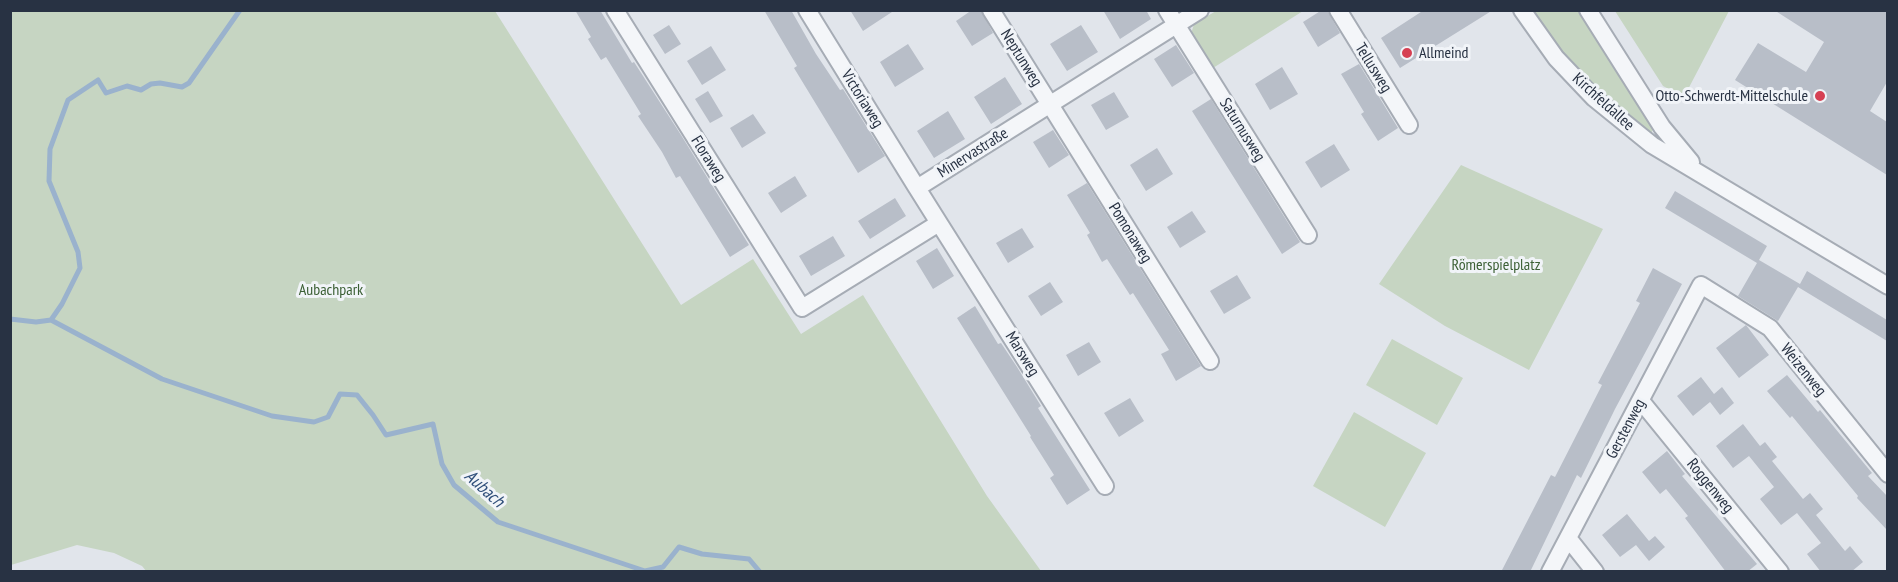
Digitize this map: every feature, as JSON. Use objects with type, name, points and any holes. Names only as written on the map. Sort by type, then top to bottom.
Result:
[{"type":"street","name":"Floraweg","points":[[615,10],[802,308],[939,224]]},
{"type":"street","name":"Victoriaweg","points":[[807,10],[917,188]]},
{"type":"street","name":"Neptunweg","points":[[991,10],[1050,105]]},
{"type":"street","name":"Saturnusweg","points":[[1167,10],[1308,235]]},
{"type":"street","name":"Minervastraße","points":[[917,188],[1200,10]]},
{"type":"street","name":"Tellusweg","points":[[1338,10],[1409,125]]},
{"type":"street","name":"Kirchfeldallee","points":[[1522,10],[1557,58],[1594,98],[1652,145],[1887,286]]},
{"type":"street","name":"Kirchfeldallee","points":[[1588,10],[1662,127],[1702,174]]},
{"type":"street","name":"Pomonaweg","points":[[1050,105],[1210,361]]},
{"type":"street","points":[[917,188],[939,224]]},
{"type":"street","name":"Marsweg","points":[[939,224],[1105,486]]},
{"type":"street","name":"Gerstenweg","points":[[1550,572],[1701,285]]},
{"type":"street","name":"Weizenweg","points":[[1701,285],[1770,328],[1887,474]]},
{"type":"street","name":"Roggenweg","points":[[1641,401],[1780,572]]},
{"type":"street","points":[[1568,538],[1595,572]]},
{"type":"green space","name":"Aubachpark","points":[[10,11],[495,11],[681,305],[753,259],[801,334],[863,295],[987,496],[1041,571],[147,572],[142,566],[114,553],[77,545],[11,565]]},
{"type":"green space","points":[[1216,11],[1303,11],[1213,68],[1191,34],[1194,24]]},
{"type":"green space","points":[[1531,11],[1581,11],[1654,127],[1650,136],[1595,89],[1569,62]]},
{"type":"green space","points":[[1615,11],[1729,11],[1684,97],[1663,86]]},
{"type":"green space","name":"Römerspielplatz","points":[[1461,165],[1603,229],[1529,370],[1445,326],[1379,284]]},
{"type":"green space","points":[[1392,339],[1463,378],[1437,425],[1366,385]]},
{"type":"green space","points":[[1354,412],[1426,453],[1385,527],[1313,486]]},
{"type":"building","points":[[575,10],[600,10],[749,245],[730,257],[680,176],[676,178],[638,116],[641,114],[606,57],[601,60],[588,39],[591,37]]},
{"type":"building","points":[[764,10],[791,10],[816,54],[840,90],[843,89],[885,156],[858,173],[794,68],[797,66]]},
{"type":"building","points":[[850,10],[895,10],[863,31]]},
{"type":"building","points":[[972,10],[981,10],[993,33],[972,46],[956,21]]},
{"type":"building","points":[[1103,10],[1146,10],[1151,19],[1120,39]]},
{"type":"building","points":[[1322,10],[1327,10],[1340,33],[1318,47],[1303,22]]},
{"type":"building","name":"Allmeind","points":[[1424,10],[1493,10],[1400,68],[1381,38]]},
{"type":"building","name":"Otto-Schwerdt-Mittelschule","points":[[1774,10],[1887,10],[1887,82],[1870,111],[1887,122],[1887,175],[1735,80],[1758,43],[1806,72],[1824,42]]},
{"type":"building","points":[[669,25],[681,44],[665,54],[653,35]]},
{"type":"building","points":[[1081,25],[1098,52],[1067,71],[1050,44]]},
{"type":"building","points":[[908,44],[924,69],[895,87],[880,62]]},
{"type":"building","points":[[1176,45],[1194,73],[1172,87],[1154,59]]},
{"type":"building","points":[[711,46],[726,70],[702,85],[687,61]]},
{"type":"building","points":[[1359,64],[1398,128],[1378,141],[1361,114],[1364,112],[1341,74]]},
{"type":"building","points":[[1282,67],[1298,94],[1270,110],[1255,84]]},
{"type":"building","points":[[1005,77],[1022,104],[991,124],[974,97]]},
{"type":"building","points":[[708,91],[723,116],[710,123],[695,99]]},
{"type":"building","points":[[1114,92],[1129,117],[1106,130],[1091,105]]},
{"type":"building","points":[[1211,99],[1300,242],[1282,254],[1192,111]]},
{"type":"building","points":[[948,111],[965,139],[934,158],[917,131]]},
{"type":"building","points":[[753,114],[766,133],[742,148],[730,128]]},
{"type":"building","points":[[1053,130],[1069,155],[1049,168],[1033,142]]},
{"type":"building","points":[[1334,144],[1350,170],[1321,188],[1305,162]]},
{"type":"building","points":[[1157,148],[1173,174],[1146,191],[1130,165]]},
{"type":"building","points":[[795,176],[807,196],[781,213],[768,193]]},
{"type":"building","points":[[1087,183],[1201,366],[1176,381],[1161,354],[1169,350],[1133,293],[1130,295],[1107,259],[1102,262],[1087,235],[1090,233],[1067,195]]},
{"type":"building","points":[[1675,191],[1767,246],[1759,260],[1800,284],[1807,271],[1887,320],[1887,341],[1798,287],[1778,321],[1738,296],[1757,263],[1665,208]]},
{"type":"building","points":[[895,198],[906,216],[870,239],[858,221]]},
{"type":"building","points":[[1192,211],[1206,232],[1180,248],[1167,227]]},
{"type":"building","points":[[1022,228],[1034,247],[1008,263],[996,243]]},
{"type":"building","points":[[833,236],[845,256],[811,276],[799,256]]},
{"type":"building","points":[[937,248],[954,276],[933,289],[916,261]]},
{"type":"building","points":[[1653,268],[1682,284],[1581,478],[1577,475],[1530,572],[1501,572],[1551,475],[1555,477],[1602,385],[1598,383],[1640,303],[1636,301]]},
{"type":"building","points":[[1237,275],[1251,298],[1224,314],[1210,291]]},
{"type":"building","points":[[1050,282],[1063,302],[1041,316],[1028,296]]},
{"type":"building","points":[[975,306],[998,344],[1001,343],[1017,367],[1041,406],[1038,408],[1090,490],[1067,505],[1050,478],[1054,475],[957,318]]},
{"type":"building","points":[[1746,325],[1769,355],[1739,378],[1716,348]]},
{"type":"building","points":[[1089,342],[1101,362],[1078,376],[1066,355]]},
{"type":"building","points":[[1787,375],[1818,412],[1820,410],[1872,473],[1868,476],[1887,496],[1887,530],[1857,498],[1858,496],[1792,416],[1790,418],[1767,391]]},
{"type":"building","points":[[1701,377],[1714,394],[1722,387],[1734,403],[1720,415],[1710,402],[1693,416],[1677,396]]},
{"type":"building","points":[[1130,398],[1144,421],[1119,437],[1104,413]]},
{"type":"building","points":[[1743,424],[1760,446],[1765,442],[1777,457],[1772,461],[1803,499],[1810,493],[1823,509],[1816,515],[1845,551],[1850,546],[1863,562],[1851,572],[1821,572],[1807,554],[1821,543],[1797,513],[1781,525],[1760,499],[1774,487],[1749,456],[1733,468],[1716,446]]},
{"type":"building","points":[[1667,451],[1685,474],[1682,476],[1757,564],[1747,572],[1726,572],[1685,518],[1688,516],[1666,489],[1660,494],[1642,472]]},
{"type":"building","points":[[1627,514],[1649,541],[1655,536],[1665,547],[1649,561],[1636,545],[1620,557],[1602,535]]},
{"type":"waterway","points":[[51,320],[62,304],[80,268],[78,252],[49,181],[50,149],[68,100],[98,80],[106,93],[127,86],[141,90],[151,84],[160,83],[182,87],[189,83],[240,10]]},
{"type":"waterway","name":"Aubach","points":[[10,319],[36,322],[51,320],[162,379],[272,416],[314,422],[328,417],[340,394],[357,395],[386,435],[433,424],[442,464],[454,485],[498,522],[645,571],[663,567],[679,547],[702,554],[749,559],[760,572]]},
{"type":"place","name":"Allmeind","points":[[1407,53]]},
{"type":"place","name":"Otto-Schwerdt-Mittelschule","points":[[1820,96]]}]
